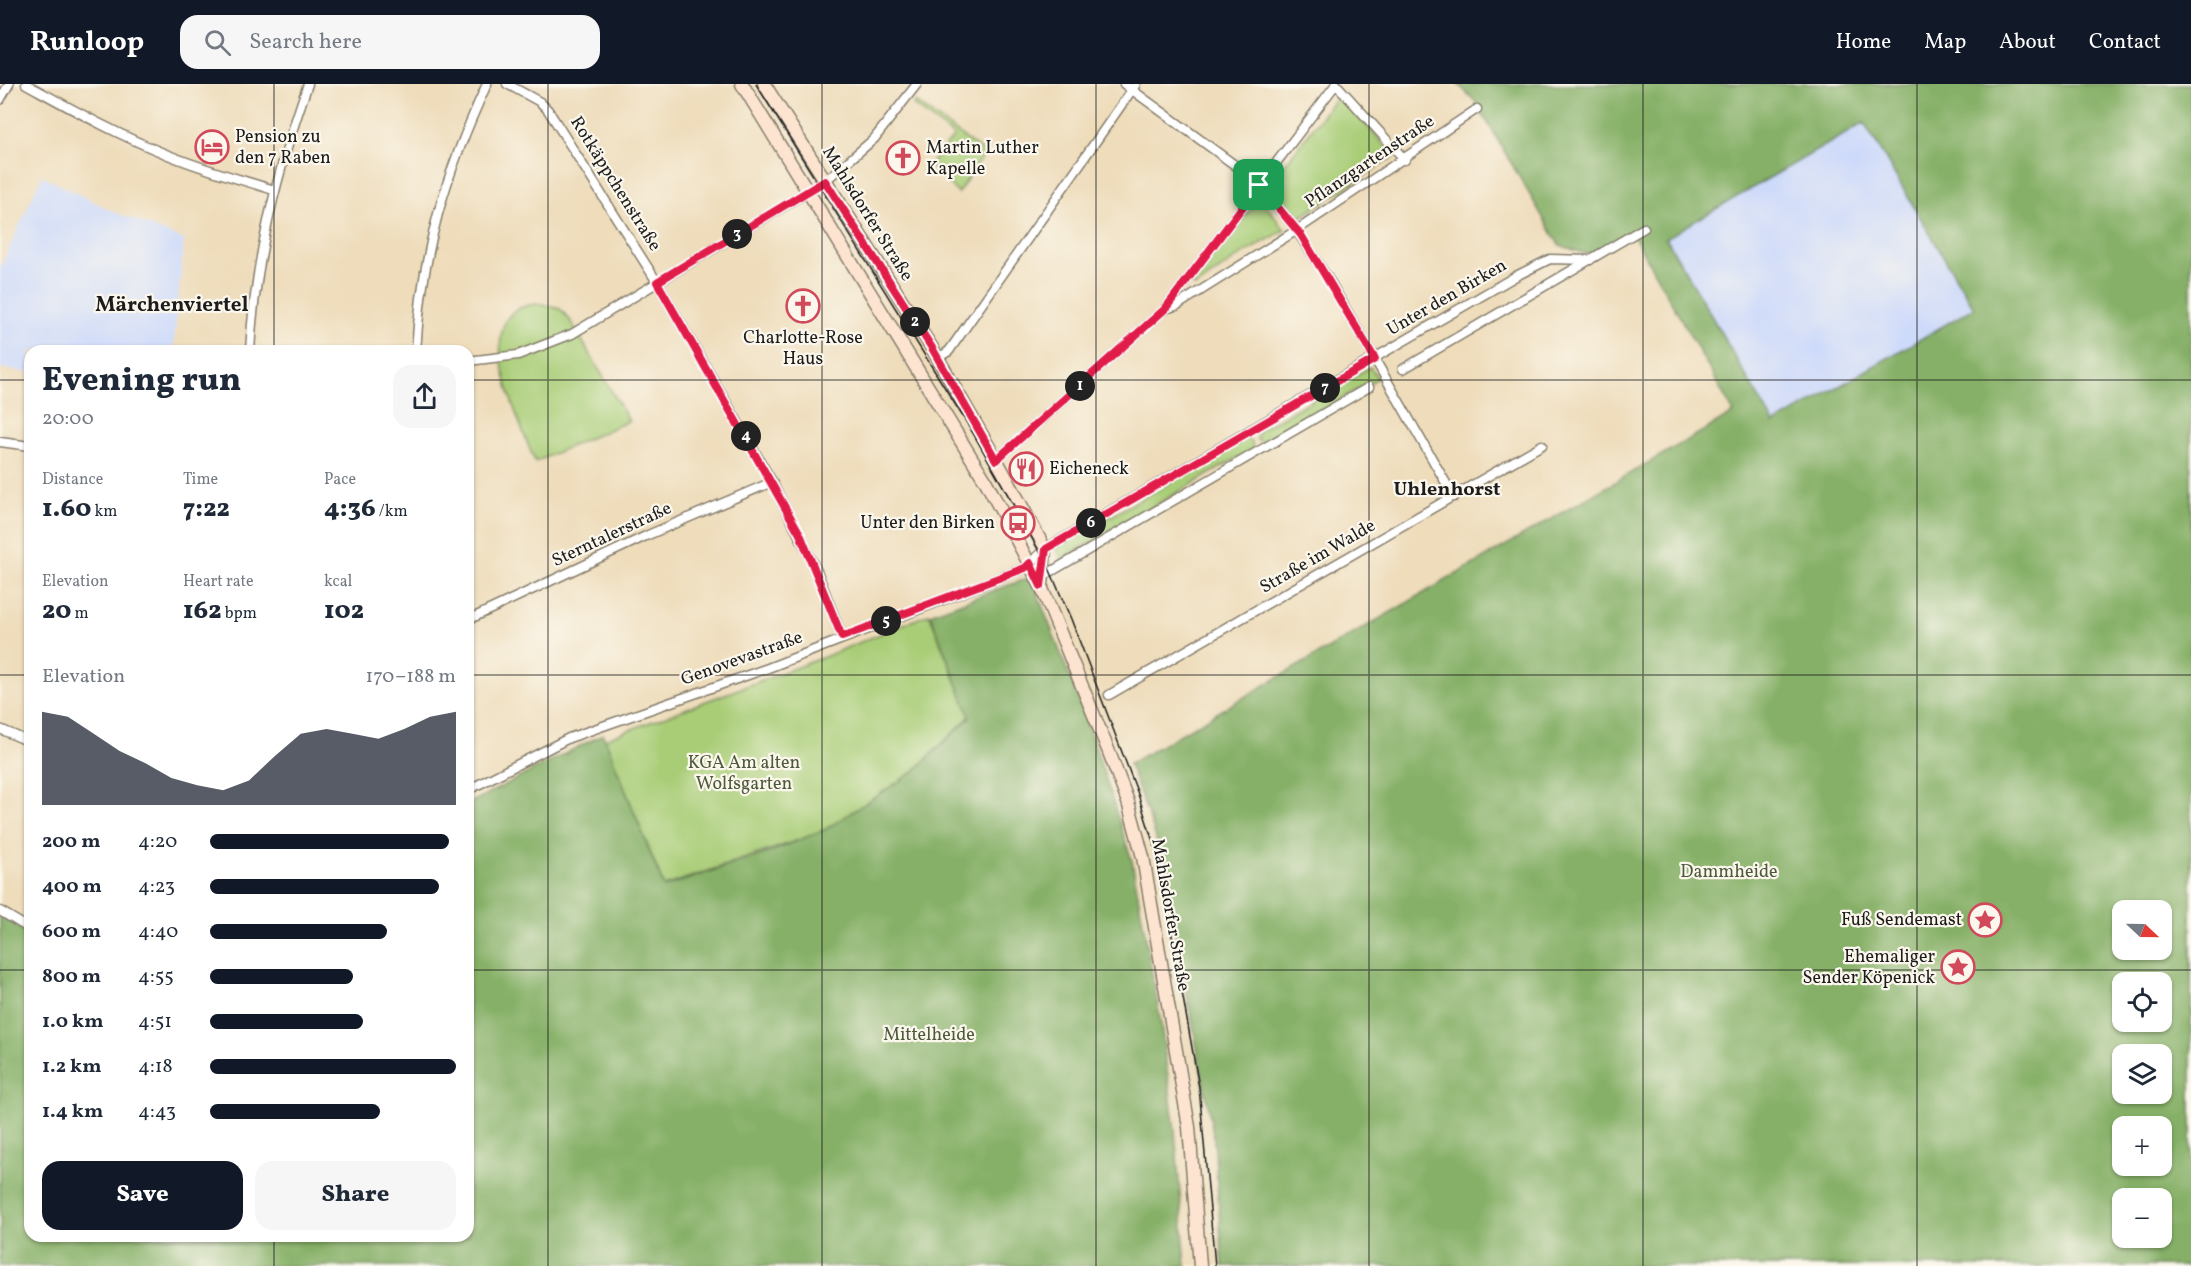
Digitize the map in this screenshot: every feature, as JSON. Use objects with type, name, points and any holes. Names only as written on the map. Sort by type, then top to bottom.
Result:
[{"type":"main road","name":"Mahlsdorfer Straße","points":[[742,84],[954,425],[1041,581],[1109,752],[1136,828],[1189,1127],[1200,1266]]},
{"type":"main road","name":"Mahlsdorfer Straße","points":[[764,84],[938,358],[1046,549]]},
{"type":"main road","points":[[809,191],[825,181]]},
{"type":"main road","points":[[1041,581],[1046,549]]},
{"type":"street","points":[[0,100],[9,84]]},
{"type":"street","points":[[26,84],[102,125],[161,152],[216,173],[274,190]]},
{"type":"street","points":[[251,345],[257,275],[274,190],[308,84]]},
{"type":"street","points":[[417,345],[424,267],[434,221],[459,145],[487,84]]},
{"type":"street","name":"Rotkäppchenstraße","points":[[507,84],[540,102],[548,110],[657,282],[772,482],[817,571],[842,637]]},
{"type":"street","points":[[825,181],[874,139],[917,84]]},
{"type":"street","points":[[1124,84],[1134,87],[1222,153],[1259,185],[1297,230],[1375,359],[1454,497]]},
{"type":"street","points":[[1165,309],[1336,84],[1405,160]]},
{"type":"street","points":[[938,358],[949,351],[1134,87]]},
{"type":"street","name":"Pflanzgartenstraße","points":[[996,460],[1165,309],[1176,306],[1297,230],[1405,160],[1477,109]]},
{"type":"street","points":[[474,361],[518,355],[553,343],[809,191]]},
{"type":"street","points":[[1403,369],[1644,228]]},
{"type":"street","name":"Unter den Birken","points":[[1030,563],[1046,549],[1550,259],[1590,260]]},
{"type":"street","points":[[1041,581],[1369,387]]},
{"type":"street","points":[[0,442],[24,445]]},
{"type":"street","name":"Straße im Walde","points":[[1109,695],[1542,445]]},
{"type":"street","name":"Sterntalerstraße","points":[[474,617],[648,535],[772,482]]},
{"type":"street","name":"Genovevastraße","points":[[474,787],[569,738],[768,668],[842,637],[1025,568],[1030,563]]},
{"type":"street","points":[[0,729],[24,739]]},
{"type":"street","points":[[0,912],[24,926]]},
{"type":"shaded area","points":[[1864,123],[1974,308],[1774,425],[1666,238]]},
{"type":"shaded area","points":[[42,176],[112,211],[184,240],[174,345],[24,345],[24,372],[0,368],[0,268]]},
{"type":"green space","name":"Dammheide","points":[[1458,84],[2191,84],[2191,1266],[1223,1266],[1214,1138],[1162,862],[1154,831],[1129,764],[1734,413],[1631,231],[1589,255],[1559,245],[1475,101]],"holes":[[[1864,123],[1974,308],[1774,424],[1666,238]]]},
{"type":"green space","points":[[1338,95],[1395,156],[1299,218],[1270,184]]},
{"type":"green space","points":[[915,102],[985,153],[958,193],[929,165],[954,136],[913,105]]},
{"type":"green space","points":[[1260,198],[1285,230],[1244,253],[1195,287],[1191,282]]},
{"type":"green space","points":[[542,304],[560,309],[570,320],[629,421],[535,462],[510,395],[500,344],[505,323],[518,309]]},
{"type":"green space","points":[[1370,367],[1378,378],[1263,443],[1257,440],[1258,431]]},
{"type":"green space","points":[[1246,438],[1252,442],[1253,449],[1062,559],[1056,548]]},
{"type":"green space","name":"Mittelheide","points":[[1031,577],[1087,721],[1132,861],[1161,1024],[1175,1131],[1186,1266],[0,1266],[0,916],[24,930],[24,1242],[474,1242],[474,801],[603,734],[664,887],[770,852],[826,829],[915,771],[970,717],[930,614]]},
{"type":"green space","name":"KGA Am alten Wolfsgarten","points":[[929,614],[970,716],[915,770],[878,798],[828,830],[664,886],[605,739],[824,657]]},
{"type":"tram line","points":[[756,84],[973,433],[1049,568],[1071,619],[1138,794],[1158,858],[1199,1087],[1215,1266]]},
{"type":"place","name":"Pension zu den 7 Raben","points":[[212,147]]},
{"type":"place","name":"Martin Luther Kapelle","points":[[903,158]]},
{"type":"place","name":"Charlotte-Rose Haus","points":[[803,306]]},
{"type":"place","name":"Eicheneck","points":[[1026,469]]},
{"type":"place","name":"Unter den Birken","points":[[1018,523]]},
{"type":"place","name":"Fuß Sendemast","points":[[1985,920]]},
{"type":"place","name":"Ehemaliger Sender Köpenick","points":[[1958,967]]},
{"type":"district","name":"Märchenviertel","points":[[172,305]]},
{"type":"district","name":"Uhlenhorst","points":[[1447,490]]},
{"type":"route","points":[[825,181],[932,348],[996,460],[1165,309],[1170,299],[1259,185],[1301,235],[1375,359],[1046,549],[1041,586],[1030,563],[1025,568],[842,637],[800,534],[657,282],[825,181]]}]
